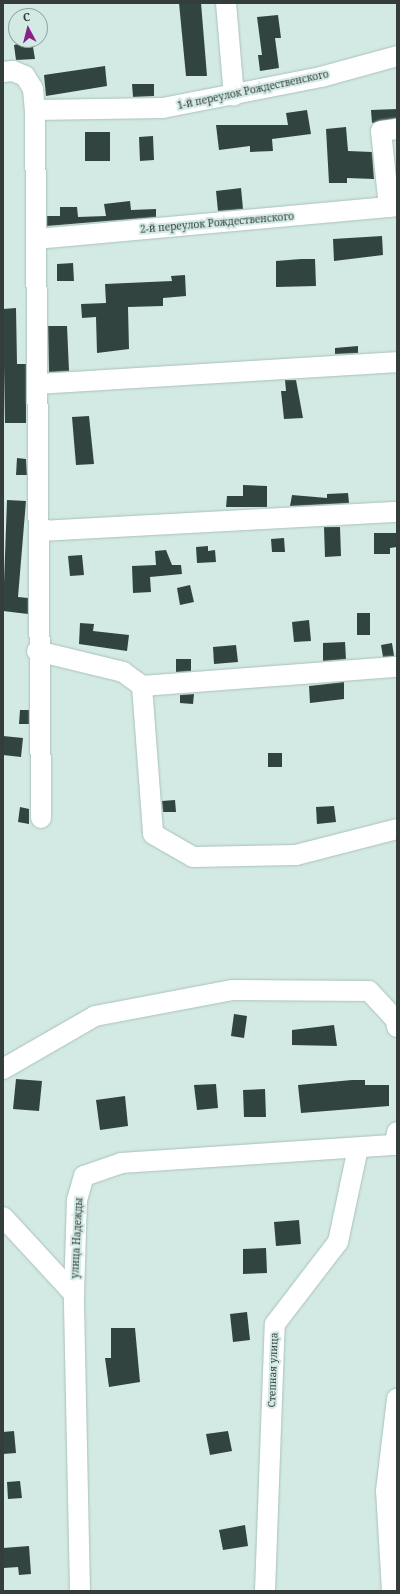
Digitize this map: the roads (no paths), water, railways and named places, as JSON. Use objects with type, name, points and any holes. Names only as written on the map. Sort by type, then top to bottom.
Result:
[{"type":"street","points":[[226,3],[234,96]]},
{"type":"street","name":"1-й переулок Рождественского","points":[[35,110],[163,108],[234,96],[397,56]]},
{"type":"street","points":[[3,72],[12,70],[25,76],[33,89],[35,110],[41,531],[37,651],[41,818]]},
{"type":"street","points":[[393,207],[382,131],[397,129]]},
{"type":"street","name":"2-й переулок Рождественского","points":[[36,239],[393,207]]},
{"type":"street","points":[[38,384],[397,362]]},
{"type":"street","points":[[41,531],[397,512]]},
{"type":"street","points":[[37,651],[123,672],[142,686],[397,667]]},
{"type":"street","points":[[142,686],[153,834],[193,857],[296,855],[397,829]]},
{"type":"street","points":[[3,1069],[95,1016],[232,990],[369,991],[396,1020],[397,1027]]},
{"type":"street","name":"улица Надежды","points":[[80,1591],[74,1294],[77,1200],[84,1176],[121,1163],[358,1148],[396,1139]]},
{"type":"street","name":"Степная улица","points":[[265,1591],[275,1324],[338,1242],[358,1148]]},
{"type":"street","points":[[3,1217],[74,1294]]},
{"type":"street","points":[[392,1591],[392,1506],[397,1399]]}]
